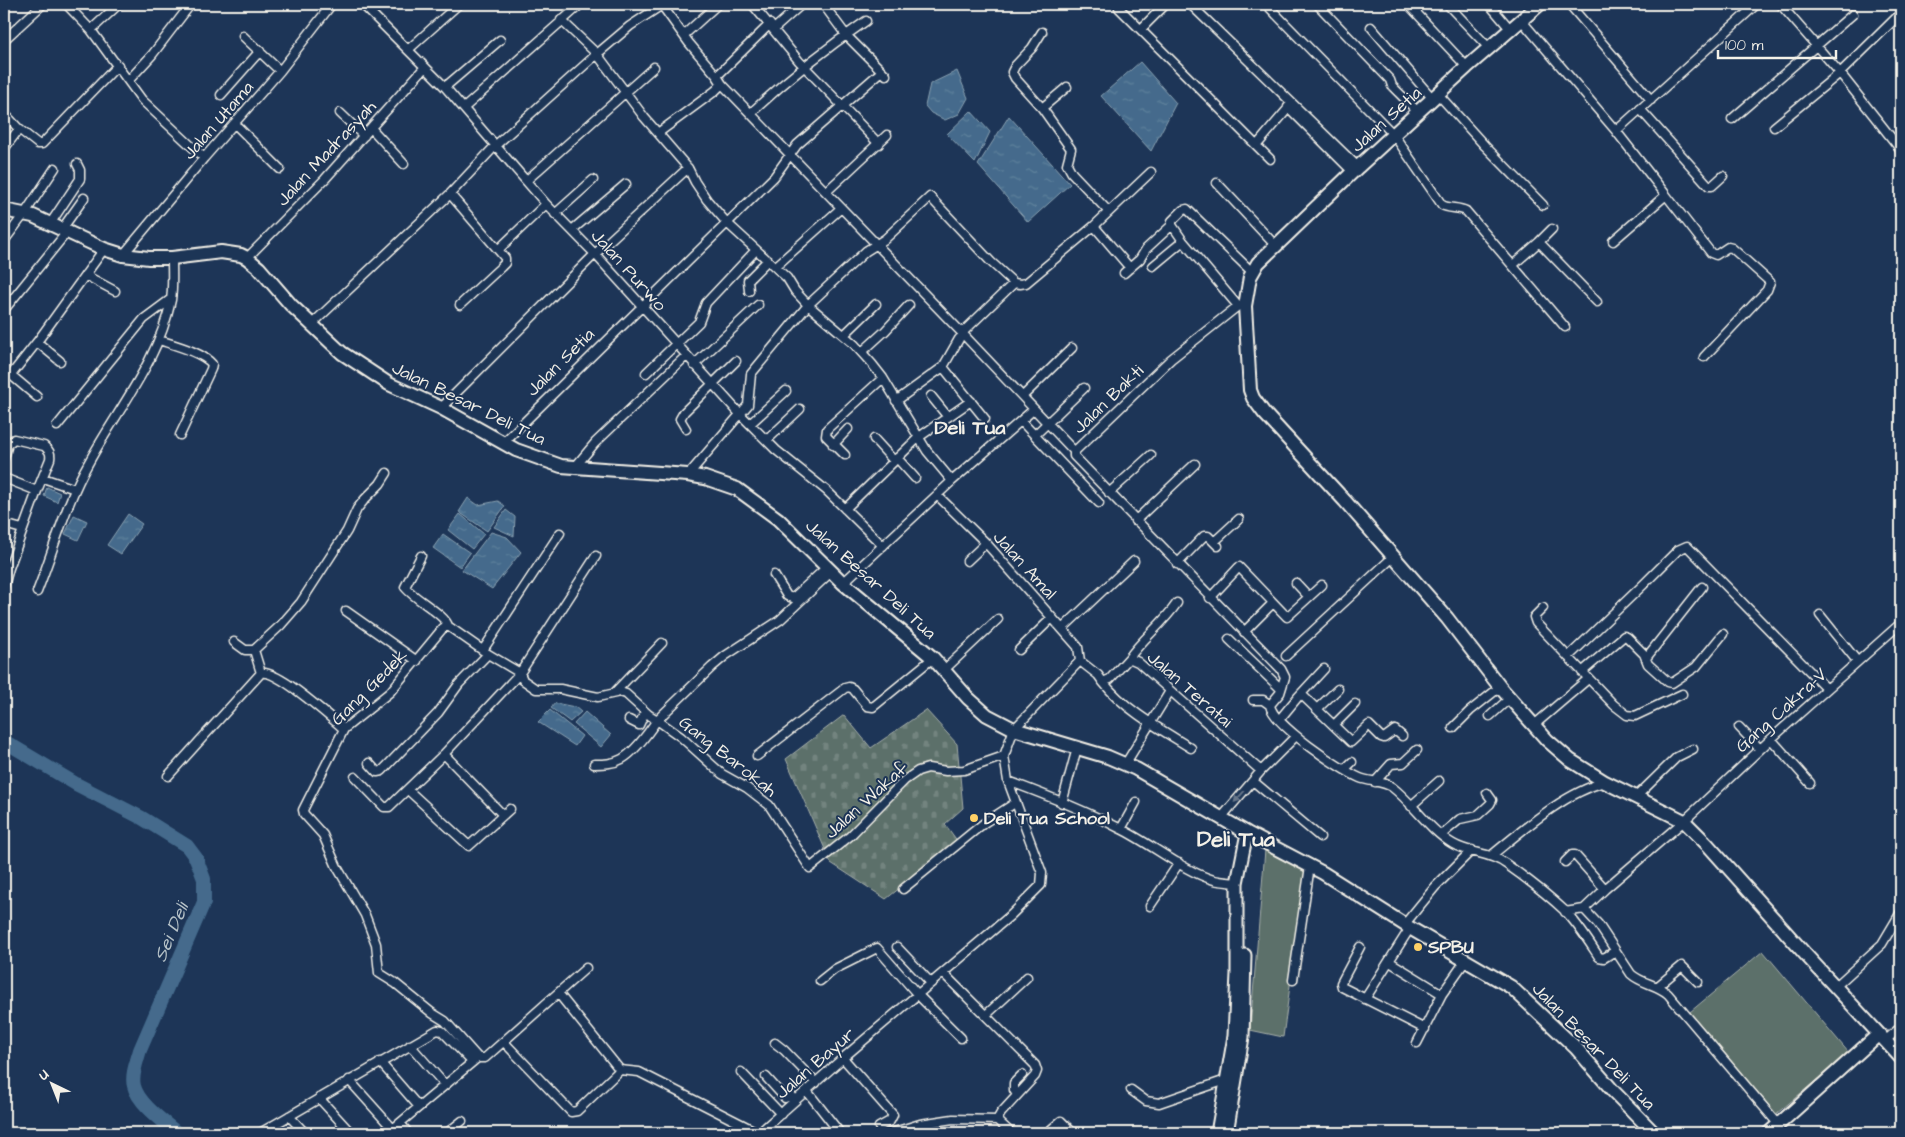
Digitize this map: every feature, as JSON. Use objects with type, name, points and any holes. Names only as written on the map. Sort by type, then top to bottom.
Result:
[{"type":"main road","name":"Jalan Setia","points":[[1255,267],[1275,245],[1356,169],[1467,68],[1522,21],[1538,4]]},
{"type":"main road","points":[[4,210],[25,214],[104,248],[123,254],[148,258],[172,258],[221,252],[235,253],[248,258]]},
{"type":"main road","name":"Jalan Besar Deli Tua","points":[[248,258],[311,325],[342,353],[389,384],[441,408],[516,450],[555,464],[688,475],[705,478],[737,489],[778,519],[843,583],[933,658],[974,705],[987,715],[1014,729],[1126,764],[1250,835],[1310,866],[1407,927],[1511,987],[1576,1048],[1614,1092],[1654,1133]]},
{"type":"main road","points":[[1255,267],[1248,281],[1241,306],[1250,390],[1253,398],[1264,413],[1447,618],[1500,687],[1533,726],[1570,760],[1605,782],[1684,821],[1901,1058]]},
{"type":"main road","points":[[1217,1133],[1237,1009],[1237,883],[1250,835]]},
{"type":"main road","points":[[1226,1133],[1243,1037],[1245,888],[1250,835]]},
{"type":"main road","points":[[1774,1129],[1883,1037]]},
{"type":"street","points":[[4,40],[43,4]]},
{"type":"street","points":[[66,4],[91,30],[142,100],[204,158]]},
{"type":"street","points":[[91,30],[119,4]]},
{"type":"street","points":[[129,80],[152,55],[192,4]]},
{"type":"street","name":"Jalan Utama","points":[[123,254],[280,71],[332,4]]},
{"type":"street","name":"Jalan Purwo","points":[[362,4],[445,87],[546,204],[595,254],[740,414],[784,456],[827,491],[883,546]]},
{"type":"street","points":[[408,49],[460,4]]},
{"type":"street","points":[[464,108],[580,4]]},
{"type":"street","points":[[311,325],[450,194],[496,145],[597,54],[630,26],[662,4]]},
{"type":"street","name":"Jalan Bakti","points":[[662,4],[722,84],[960,336],[1023,396],[1074,454],[1171,359],[1241,306]]},
{"type":"street","points":[[684,35],[718,4]]},
{"type":"street","points":[[752,4],[799,61],[806,66],[842,107],[879,144]]},
{"type":"street","points":[[717,76],[772,26],[802,4]]},
{"type":"street","points":[[823,4],[846,35]]},
{"type":"street","points":[[1119,4],[1119,8],[1270,159]]},
{"type":"street","points":[[1141,30],[1166,4]]},
{"type":"street","points":[[1190,4],[1356,169]]},
{"type":"street","points":[[1266,4],[1394,135],[1442,205],[1466,212],[1513,264],[1564,327]]},
{"type":"street","points":[[1316,4],[1390,80],[1392,86],[1418,112]]},
{"type":"street","points":[[1408,4],[1467,68]]},
{"type":"street","points":[[1447,4],[1490,49]]},
{"type":"street","points":[[1489,4],[1511,30]]},
{"type":"street","points":[[1569,4],[1651,100]]},
{"type":"street","points":[[1616,131],[1757,4]]},
{"type":"street","points":[[1780,4],[1816,44],[1901,150]]},
{"type":"street","points":[[1774,127],[1840,73],[1901,13]]},
{"type":"street","points":[[1732,119],[1816,44],[1853,14]]},
{"type":"street","points":[[561,20],[597,54],[658,133],[688,168],[694,182],[727,223],[787,278],[795,291],[808,305],[862,352],[883,378],[927,451],[952,481]]},
{"type":"street","points":[[751,113],[786,80],[866,21]]},
{"type":"street","points":[[1522,21],[1616,131],[1712,253],[1716,255],[1728,247],[1732,248],[1770,282],[1767,290],[1704,358]]},
{"type":"street","points":[[1371,27],[1436,97],[1543,205]]},
{"type":"street","points":[[1042,32],[1032,48],[1012,72],[1015,78],[1042,108],[1071,149],[1067,164],[1072,173],[1109,212]]},
{"type":"street","name":"Jalan Setia","points":[[503,443],[774,177],[797,145],[884,73],[846,35]]},
{"type":"street","points":[[243,36],[280,71]]},
{"type":"street","points":[[445,87],[500,40]]},
{"type":"street","points":[[221,95],[260,51]]},
{"type":"street","points":[[4,113],[19,129],[38,144],[42,144],[118,65]]},
{"type":"street","name":"Jalan Madrasyah","points":[[248,258],[325,179],[425,67]]},
{"type":"street","points":[[527,180],[654,67]]},
{"type":"street","points":[[658,133],[722,84]]},
{"type":"street","points":[[1042,108],[1067,87]]},
{"type":"street","points":[[1257,145],[1290,105]]},
{"type":"street","points":[[1640,109],[1709,186],[1715,184],[1723,176]]},
{"type":"street","points":[[340,113],[364,136]]},
{"type":"street","points":[[235,124],[280,169]]},
{"type":"street","points":[[371,128],[404,164]]},
{"type":"street","points":[[4,149],[19,129]]},
{"type":"street","points":[[826,192],[887,135]]},
{"type":"street","points":[[50,224],[80,180],[80,170],[77,164]]},
{"type":"street","points":[[4,241],[25,214],[55,168]]},
{"type":"street","points":[[441,408],[595,254],[688,168]]},
{"type":"street","points":[[688,475],[749,403],[749,380],[751,374],[808,305],[866,250],[885,239],[930,197],[991,262],[1014,283],[1020,284],[1026,283],[1094,226],[1151,172]]},
{"type":"street","points":[[556,214],[594,180]]},
{"type":"street","points":[[1217,183],[1275,245]]},
{"type":"street","points":[[572,230],[626,184]]},
{"type":"street","points":[[450,194],[505,258],[505,262],[460,305]]},
{"type":"street","points":[[1612,241],[1666,195]]},
{"type":"street","points":[[4,310],[64,231],[84,198]]},
{"type":"street","points":[[499,249],[546,204]]},
{"type":"street","points":[[1094,226],[1127,270],[1172,225],[1174,218],[1187,208],[1255,267]]},
{"type":"street","points":[[774,267],[840,209]]},
{"type":"street","points":[[1172,225],[1183,241],[1241,306]]},
{"type":"street","points":[[1513,264],[1552,229]]},
{"type":"street","points":[[1153,266],[1183,241]]},
{"type":"street","points":[[1539,242],[1597,302]]},
{"type":"street","points":[[37,397],[11,375],[104,248]]},
{"type":"street","points":[[646,373],[701,319],[706,303],[756,250]]},
{"type":"street","points":[[37,592],[75,489],[159,340],[171,299],[172,258]]},
{"type":"street","points":[[749,291],[748,280],[768,260]]},
{"type":"street","points":[[85,275],[115,291]]},
{"type":"street","points":[[896,401],[943,367],[960,336],[1014,283]]},
{"type":"street","points":[[57,426],[144,319],[171,299]]},
{"type":"street","points":[[844,335],[876,304]]},
{"type":"street","points":[[694,365],[758,305]]},
{"type":"street","points":[[862,352],[885,331],[908,305]]},
{"type":"street","points":[[159,340],[194,353],[209,360],[212,364],[212,369],[180,434]]},
{"type":"street","points":[[37,342],[60,361]]},
{"type":"street","points":[[1023,396],[1072,348]]},
{"type":"street","points":[[575,467],[595,442],[686,356]]},
{"type":"street","points":[[686,429],[680,418],[693,402],[736,361]]},
{"type":"street","points":[[943,367],[986,418]]},
{"type":"street","points":[[845,455],[826,436],[827,429],[883,378]]},
{"type":"street","points":[[1035,435],[1084,388]]},
{"type":"street","points":[[750,424],[786,390]]},
{"type":"street","points":[[931,396],[948,417]]},
{"type":"street","points":[[845,509],[919,437],[971,401]]},
{"type":"street","points":[[767,440],[800,409]]},
{"type":"street","points":[[843,583],[952,481],[1035,410]]},
{"type":"street","points":[[1021,421],[1099,503]]},
{"type":"street","points":[[833,445],[848,429]]},
{"type":"street","points":[[4,458],[11,440],[16,439],[44,446],[48,449],[50,455],[43,478],[6,567],[4,586]]},
{"type":"street","points":[[874,439],[915,478]]},
{"type":"street","points":[[1064,466],[1074,454],[1135,521],[1283,672],[1285,677],[1281,689],[1270,705]]},
{"type":"street","points":[[1109,493],[1151,455]]},
{"type":"street","points":[[1135,521],[1195,464]]},
{"type":"street","points":[[234,642],[245,650],[254,650],[281,625],[301,602],[347,531],[357,510],[387,473]]},
{"type":"street","points":[[4,478],[36,492]]},
{"type":"street","points":[[43,478],[75,489]]},
{"type":"street","name":"Jalan Amal","points":[[937,495],[986,543],[1078,647],[1080,661]]},
{"type":"street","points":[[1177,564],[1204,536],[1208,536],[1216,544],[1239,519]]},
{"type":"street","points":[[4,524],[22,529]]},
{"type":"street","points":[[369,763],[378,772],[382,771],[438,713],[485,652],[560,534]]},
{"type":"street","points":[[967,561],[986,543]]},
{"type":"street","points":[[1568,656],[1678,550],[1687,546],[1828,689]]},
{"type":"street","points":[[420,556],[405,588],[444,619],[448,626],[485,652],[520,673],[523,680],[536,689],[560,689],[598,697],[615,692],[626,694],[645,712],[657,720]]},
{"type":"street","points":[[355,777],[387,808],[408,790],[520,673],[596,556]]},
{"type":"street","points":[[1286,656],[1393,557]]},
{"type":"street","points":[[1062,629],[1134,561]]},
{"type":"street","points":[[1210,598],[1239,567],[1286,617],[1322,585]]},
{"type":"street","points":[[774,575],[787,596],[792,598],[830,569]]},
{"type":"street","points":[[594,764],[609,763],[622,759],[647,734],[657,720],[712,667],[731,651],[780,620],[830,569]]},
{"type":"street","points":[[1296,583],[1308,597]]},
{"type":"street","points":[[1646,658],[1702,587]]},
{"type":"street","points":[[1129,658],[1138,646],[1163,622],[1177,603]]},
{"type":"street","points":[[1244,632],[1273,603]]},
{"type":"street","points":[[1543,608],[1534,620],[1588,679],[1614,705],[1631,717],[1682,694]]},
{"type":"street","points":[[346,611],[417,661]]},
{"type":"street","points":[[1820,615],[1857,661]]},
{"type":"street","points":[[1019,650],[1052,618]]},
{"type":"street","points":[[944,670],[998,619]]},
{"type":"street","name":"Gang Cakra-V","points":[[1584,908],[1684,821],[1760,749],[1901,623]]},
{"type":"street","name":"Gang Gedek","points":[[448,626],[443,628],[390,692],[344,729],[303,810],[304,814],[323,834],[337,867],[366,915],[376,944],[379,973],[445,1021],[475,1060]]},
{"type":"street","points":[[1582,672],[1624,636],[1627,636],[1644,654],[1648,664],[1668,682],[1672,683],[1696,666],[1724,634]]},
{"type":"street","points":[[1229,639],[1281,689]]},
{"type":"street","points":[[615,692],[662,643]]},
{"type":"street","points":[[254,650],[261,673]]},
{"type":"street","points":[[757,756],[845,688],[853,689],[867,706],[873,707],[933,658]]},
{"type":"street","name":"Jalan Teratai","points":[[1103,682],[1110,679],[1129,658],[1144,666],[1261,771]]},
{"type":"street","points":[[1014,729],[1080,661],[1098,675],[1119,698],[1150,722],[1190,748]]},
{"type":"street","points":[[1279,720],[1324,669]]},
{"type":"street","points":[[168,776],[261,673],[268,673],[289,686],[320,708],[344,729]]},
{"type":"street","points":[[1533,726],[1588,679]]},
{"type":"street","points":[[1454,728],[1470,711],[1500,687]]},
{"type":"street","points":[[1317,710],[1338,689]]},
{"type":"street","points":[[1126,764],[1170,691]]},
{"type":"street","points":[[1301,694],[1351,742],[1369,725],[1381,737],[1384,738],[1394,730],[1402,736]]},
{"type":"street","points":[[1490,716],[1510,698]]},
{"type":"street","points":[[1252,700],[1263,700],[1270,705],[1273,714],[1296,736],[1345,769],[1358,777],[1390,786],[1441,835],[1453,844],[1492,855],[1507,864],[1565,912],[1599,957],[1604,958],[1615,951]]},
{"type":"street","points":[[1334,725],[1355,704]]},
{"type":"street","points":[[629,720],[638,724],[645,712]]},
{"type":"street","name":"Gang Barokah","points":[[657,720],[681,737],[722,774],[747,788],[769,805],[810,868]]},
{"type":"street","points":[[1738,727],[1760,749]]},
{"type":"street","name":"Jalan Bayur","points":[[620,1070],[639,1072],[758,1133],[768,1130],[781,1114],[842,1058],[1011,915],[1041,885],[1042,874],[1008,781],[1004,756],[1014,729]]},
{"type":"street","points":[[1221,818],[1261,771],[1296,736]]},
{"type":"street","points":[[1771,739],[1810,783]]},
{"type":"street","points":[[1062,802],[1077,748]]},
{"type":"street","points":[[1636,797],[1678,757],[1693,749]]},
{"type":"street","points":[[1375,782],[1391,764],[1403,763],[1417,750]]},
{"type":"street","points":[[444,754],[503,815]]},
{"type":"street","name":"Jalan Wakaf","points":[[810,868],[850,836],[905,780],[918,770],[928,768],[946,771],[964,770],[1004,756]]},
{"type":"street","points":[[1345,769],[1352,762]]},
{"type":"street","points":[[1008,781],[1062,802],[1121,829],[1179,863],[1214,880],[1237,883]]},
{"type":"street","points":[[1253,781],[1320,837]]},
{"type":"street","points":[[1411,806],[1439,781]]},
{"type":"street","points":[[1492,855],[1536,820],[1563,802],[1588,788],[1605,782]]},
{"type":"street","points":[[408,790],[469,846],[510,809]]},
{"type":"street","points":[[1441,835],[1457,821],[1474,817],[1490,804],[1492,800],[1487,793]]},
{"type":"street","points":[[1121,829],[1136,802]]},
{"type":"street","points":[[902,889],[984,823],[1015,803]]},
{"type":"street","points":[[1365,999],[1390,962],[1407,927],[1435,887],[1472,850]]},
{"type":"street","points":[[1565,862],[1572,855],[1575,856],[1604,889]]},
{"type":"street","points":[[1150,906],[1179,863]]},
{"type":"street","points":[[1293,980],[1310,866]]},
{"type":"street","points":[[1565,912],[1584,908],[1598,924],[1635,978],[1658,986],[1668,994],[1774,1129]]},
{"type":"street","points":[[1836,986],[1882,944],[1901,912]]},
{"type":"street","points":[[897,946],[931,983]]},
{"type":"street","points":[[1360,947],[1341,986],[1425,1028]]},
{"type":"street","points":[[820,981],[835,969],[847,965],[876,948],[918,995],[961,1038]]},
{"type":"street","points":[[1417,1043],[1442,994],[1466,960]]},
{"type":"street","points":[[1390,962],[1442,994]]},
{"type":"street","points":[[1658,986],[1682,966],[1698,982]]},
{"type":"street","points":[[349,1080],[390,1131],[475,1060],[485,1058],[586,968]]},
{"type":"street","points":[[943,973],[986,1014],[1036,1068],[1035,1076],[1001,1113],[997,1120]]},
{"type":"street","points":[[986,1014],[1026,977]]},
{"type":"street","points":[[504,1042],[572,1112],[577,1111],[620,1070],[558,993]]},
{"type":"street","points":[[1883,1037],[1901,1027]]},
{"type":"street","points":[[260,1133],[439,1029],[475,1060]]},
{"type":"street","points":[[775,1043],[816,1083]]},
{"type":"street","points":[[410,1045],[445,1085]]},
{"type":"street","points":[[842,1058],[892,1115],[890,1121],[879,1128]]},
{"type":"street","points":[[380,1062],[419,1107]]},
{"type":"street","points":[[741,1072],[781,1114]]},
{"type":"street","points":[[1018,1095],[1014,1090],[1014,1083],[1022,1075]]},
{"type":"street","points":[[766,1077],[785,1098],[790,1096],[795,1101]]},
{"type":"street","points":[[1131,1090],[1146,1101],[1159,1103],[1226,1080]]},
{"type":"street","points":[[807,1091],[840,1133]]},
{"type":"street","points":[[319,1098],[350,1133]]},
{"type":"street","points":[[289,1116],[305,1133]]},
{"type":"street","points":[[891,1133],[920,1124],[952,1119],[997,1120],[1011,1133]]},
{"type":"street","points":[[447,1133],[462,1121]]},
{"type":"street","points":[[1047,1133],[1061,1121],[1073,1133]]},
{"type":"street","points":[[400,1123],[408,1133]]},
{"type":"green space","points":[[926,710],[957,744],[963,808],[945,824],[958,842],[886,899],[831,863],[786,759],[844,715],[871,748]]},
{"type":"green space","points":[[1265,850],[1306,868],[1283,1037],[1250,1030]]},
{"type":"green space","points":[[1763,951],[1849,1053],[1776,1114],[1690,1012]]},
{"type":"water","points":[[1140,62],[1176,103],[1151,151],[1101,96]]},
{"type":"water","points":[[957,71],[968,98],[959,114],[945,120],[931,113],[925,106],[930,84]]},
{"type":"water","points":[[971,111],[990,132],[975,163],[947,134]]},
{"type":"water","points":[[1009,116],[1070,184],[1028,222],[978,165]]},
{"type":"water","points":[[47,487],[60,493],[57,502],[44,496]]},
{"type":"water","points":[[468,498],[478,505],[498,501],[505,506],[487,531],[459,512]]},
{"type":"water","points":[[506,510],[515,517],[514,536],[494,527]]},
{"type":"water","points":[[128,514],[142,524],[121,554],[107,545]]},
{"type":"water","points":[[460,514],[484,534],[472,549],[448,530]]},
{"type":"water","points":[[74,515],[87,521],[78,540],[65,534]]},
{"type":"water","points":[[491,532],[507,537],[521,552],[492,589],[462,570]]},
{"type":"water","points":[[443,534],[470,553],[460,567],[433,548]]},
{"type":"water","points":[[555,703],[575,707],[581,712],[570,722],[551,708]]},
{"type":"water","points":[[550,710],[582,736],[575,746],[538,722]]},
{"type":"water","points":[[585,712],[611,735],[601,747],[574,724]]},
{"type":"waterway","name":"Sei Deli","points":[[4,741],[76,784],[142,818],[187,846],[196,858],[204,879],[204,902],[140,1050],[133,1077],[134,1086],[140,1099],[177,1133]]},
{"type":"place","name":"Deli Tua School","points":[[974,818]]},
{"type":"place","name":"SPBU","points":[[1418,947]]},
{"type":"district","name":"Deli Tua","points":[[970,427]]},
{"type":"district","name":"Deli Tua","points":[[1236,838]]}]
